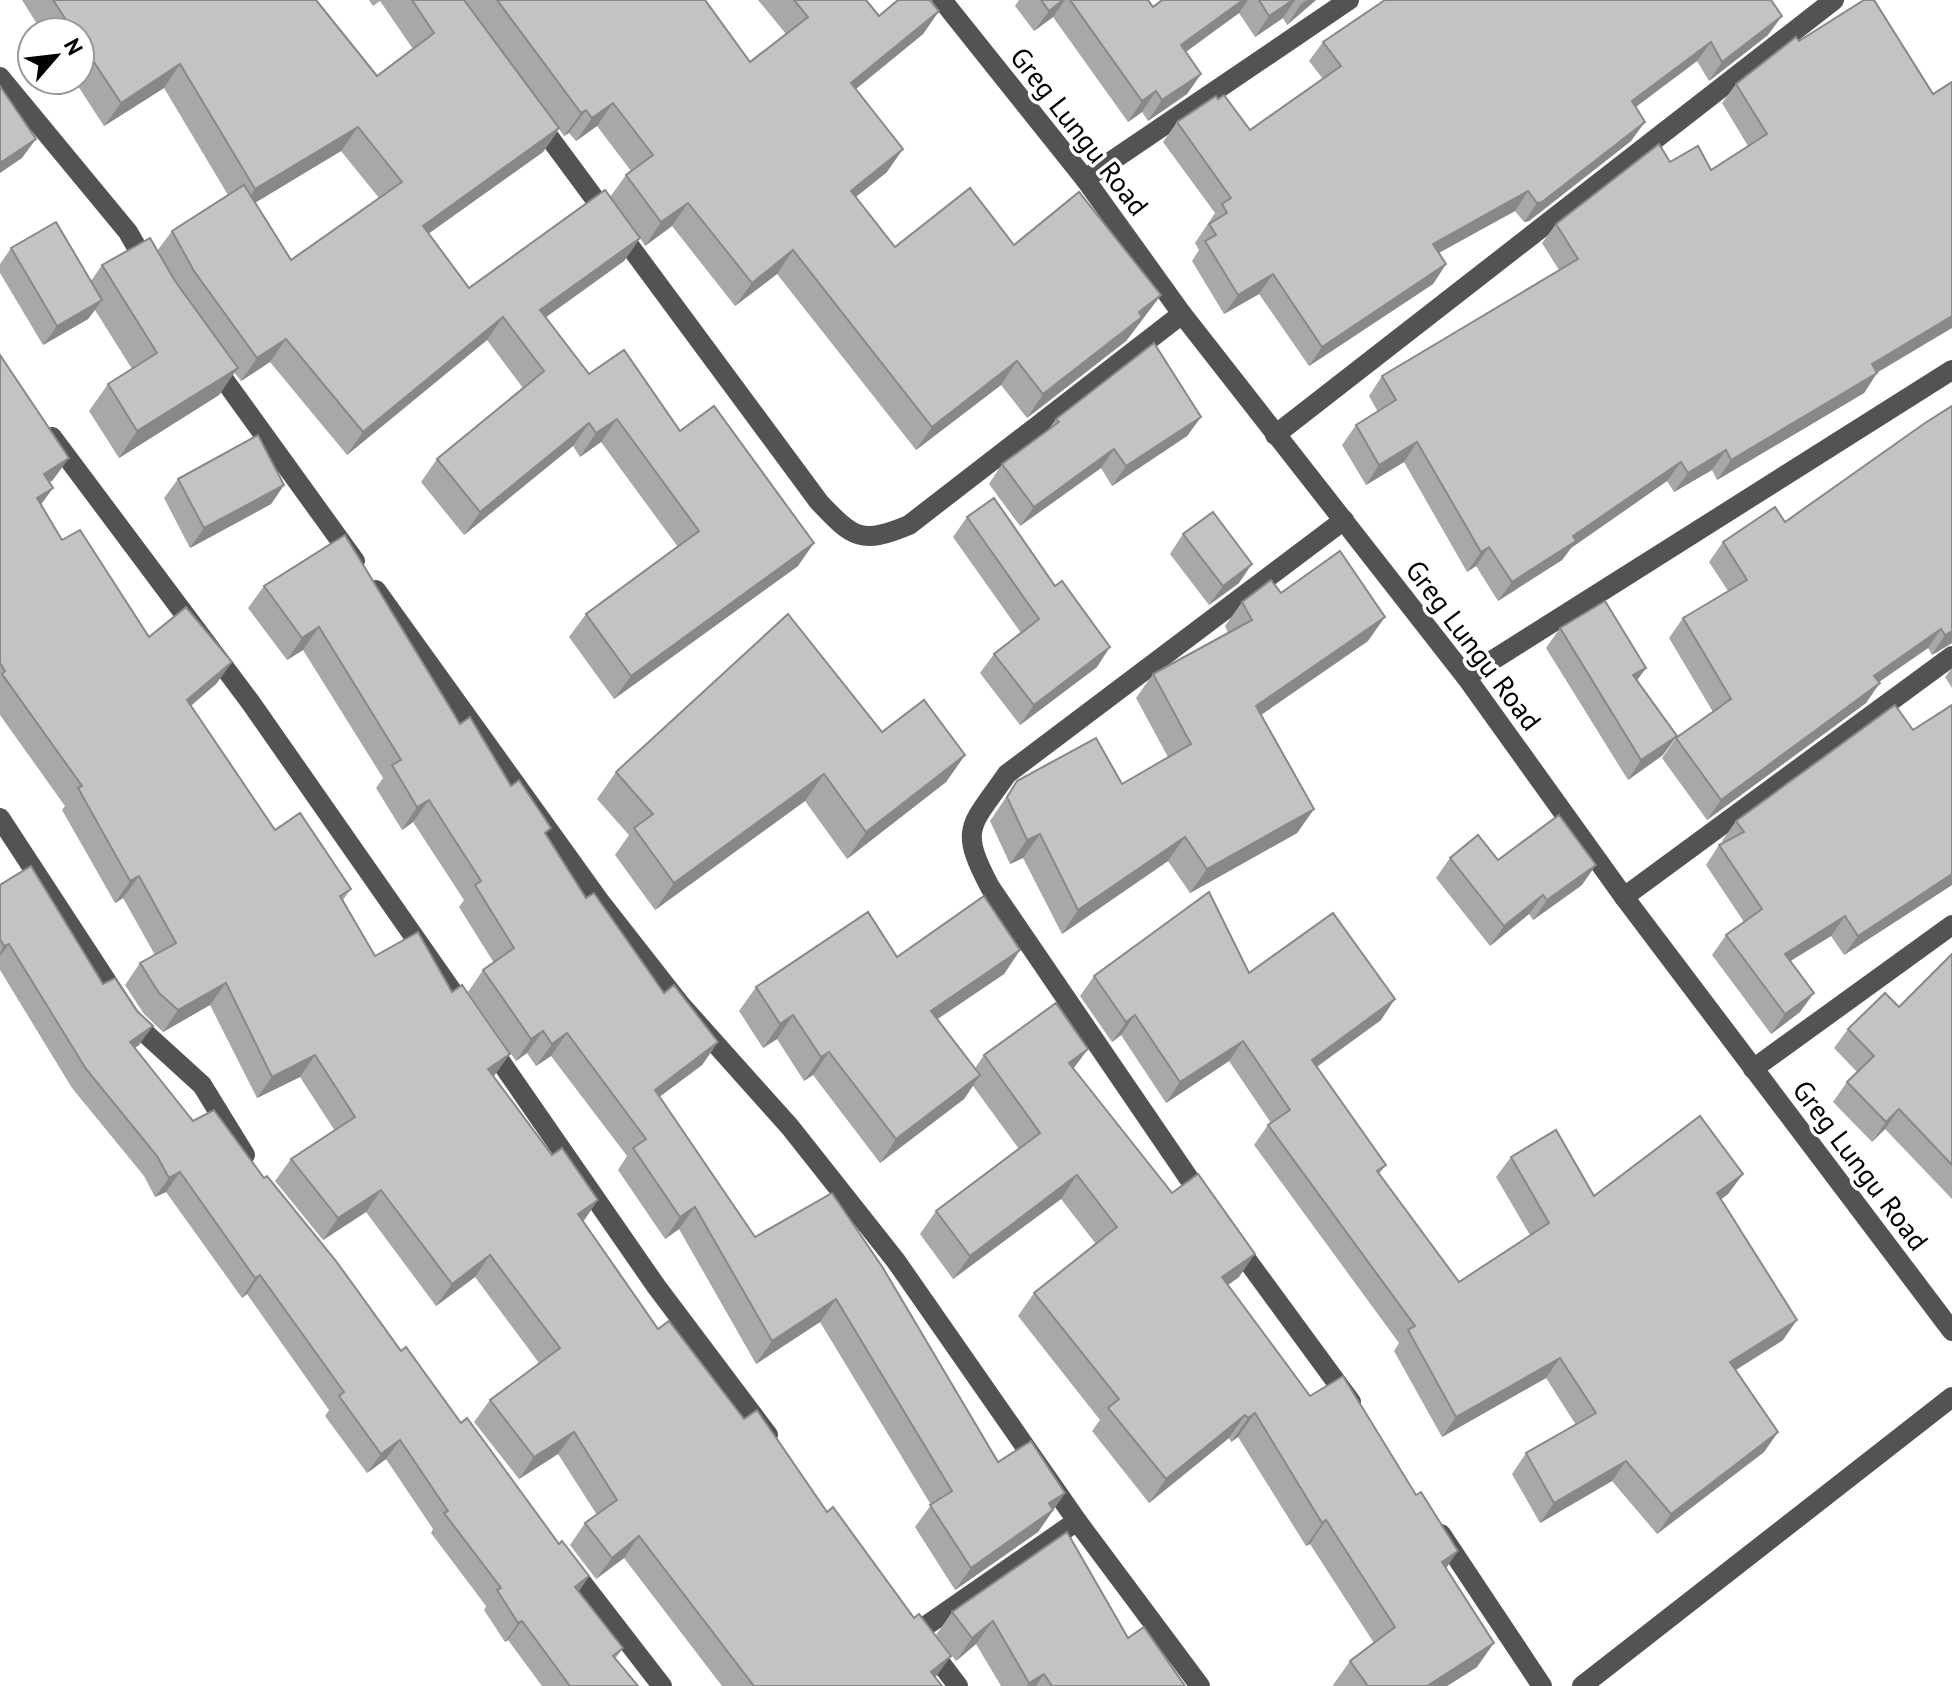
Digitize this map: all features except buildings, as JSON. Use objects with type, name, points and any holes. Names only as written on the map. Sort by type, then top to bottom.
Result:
[{"type":"street","name":"Greg Lungu Road","points":[[942,0],[1085,179],[1182,314],[1466,677],[1624,897],[1952,1331]]},
{"type":"street","points":[[1085,179],[1349,0]]},
{"type":"street","points":[[1275,435],[1834,0]]},
{"type":"street","points":[[0,77],[128,232],[159,288]]},
{"type":"street","points":[[526,106],[819,502],[846,531],[878,538],[909,525],[1182,314]]},
{"type":"street","points":[[204,352],[601,903],[680,1004],[790,1127],[896,1261],[1077,1521],[1200,1686]]},
{"type":"street","points":[[1466,677],[1952,370]]},
{"type":"street","points":[[41,421],[119,531],[251,703],[647,1273],[778,1447]]},
{"type":"street","points":[[1344,520],[1007,774],[974,822],[970,850],[990,887],[1147,1119],[1359,1414]]},
{"type":"street","points":[[1624,897],[1952,656]]},
{"type":"street","points":[[0,818],[134,1023],[202,1085],[252,1167]]},
{"type":"street","points":[[1753,1069],[1952,925]]},
{"type":"street","points":[[1582,1686],[1952,1397]]},
{"type":"street","points":[[958,1686],[913,1626],[1077,1521]]},
{"type":"street","points":[[1432,1521],[1542,1686]]},
{"type":"street","points":[[556,1548],[662,1686]]}]
